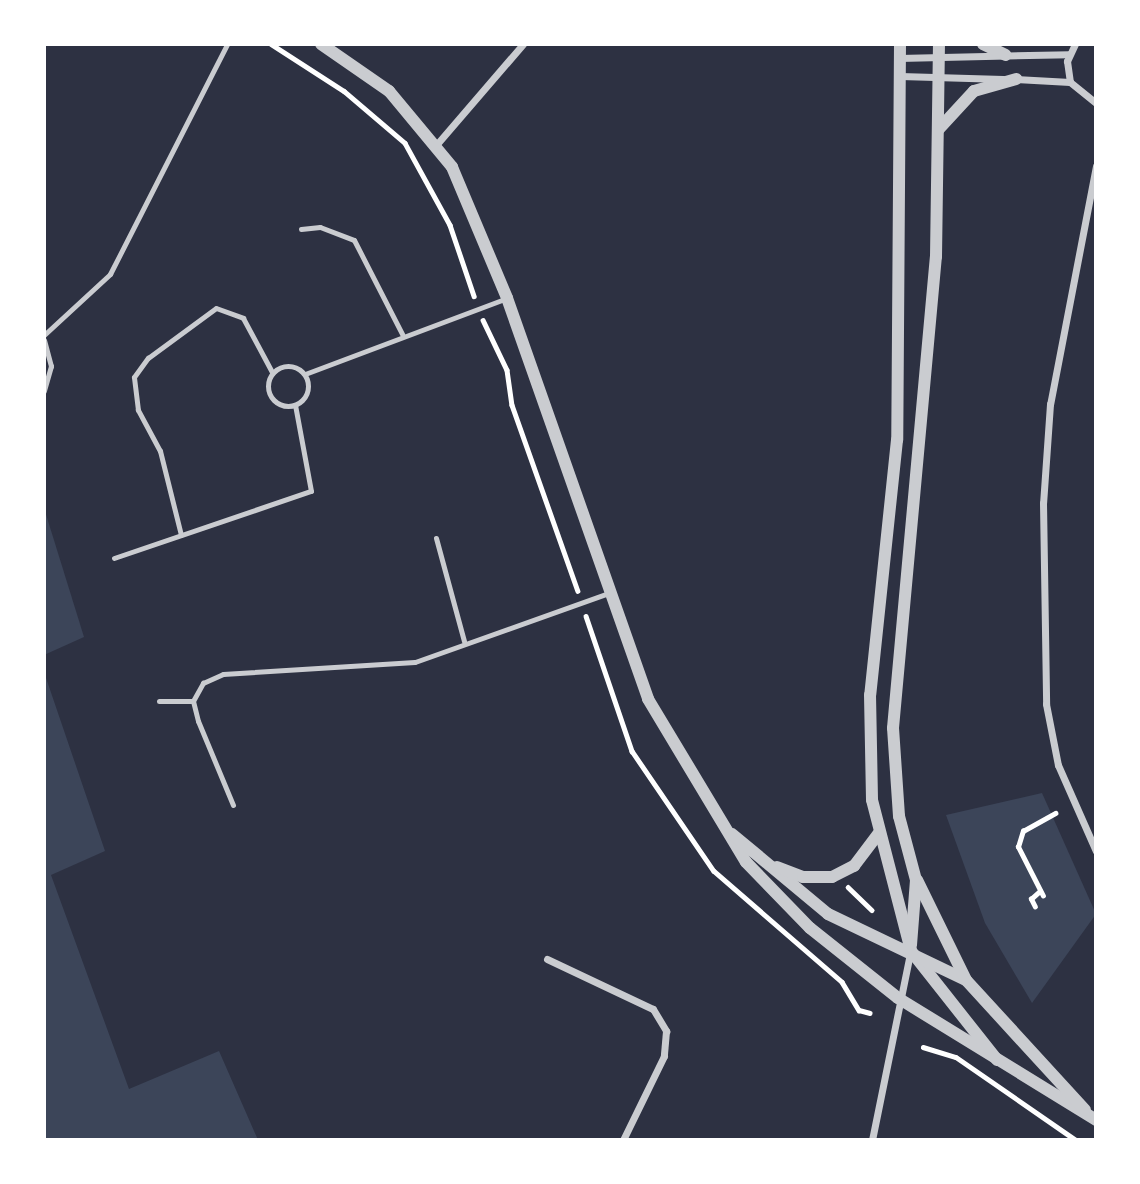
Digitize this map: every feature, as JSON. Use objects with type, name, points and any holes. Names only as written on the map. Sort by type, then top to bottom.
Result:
[{"type":"street","points":[[321,44],[389,91],[437,144],[507,298],[610,593],[661,728],[725,828],[786,906],[898,998],[1094,1119]]},
{"type":"street","points":[[437,144],[523,44]]},
{"type":"street","points":[[900,44],[897,440],[868,732],[878,834],[911,951],[998,1060]]},
{"type":"street","points":[[983,44],[1006,55]]},
{"type":"street","points":[[1070,82],[1069,54],[1075,44]]},
{"type":"street","points":[[899,58],[939,50],[1006,55],[1069,54]]},
{"type":"street","points":[[939,50],[936,257],[893,728],[899,816],[916,880],[966,980],[1094,1119]]},
{"type":"street","points":[[900,76],[939,75],[1070,82],[1096,103]]},
{"type":"street","points":[[938,130],[974,91],[1016,79]]},
{"type":"street","points":[[1096,166],[1050,404],[1043,503],[1046,704],[1058,765],[1096,851]]},
{"type":"street","points":[[725,828],[828,914],[911,951],[966,980]]},
{"type":"street","points":[[770,865],[803,877],[832,877],[854,866],[878,834]]},
{"type":"street","points":[[872,1140],[898,998],[911,951],[916,880]]},
{"type":"street","points":[[547,959],[653,1009],[666,1031],[664,1056],[623,1140]]},
{"type":"lane","points":[[44,391],[51,366],[44,337],[110,274],[227,44]]},
{"type":"lane","points":[[301,229],[320,227],[354,240],[402,334]]},
{"type":"lane","points":[[305,374],[402,334],[507,298]]},
{"type":"lane","points":[[181,535],[160,451],[138,410],[134,377],[158,349],[216,308],[243,318],[272,372],[272,398],[295,405]]},
{"type":"lane","points":[[272,372],[291,365],[305,374],[308,390],[295,405]]},
{"type":"lane","points":[[114,558],[311,491],[295,405]]},
{"type":"lane","points":[[436,538],[464,641]]},
{"type":"lane","points":[[193,701],[203,683],[223,674],[415,662],[464,641],[610,593]]},
{"type":"lane","points":[[159,701],[193,701]]},
{"type":"lane","points":[[193,701],[233,805]]},
{"type":"path","points":[[271,44],[344,91],[405,143],[450,225],[479,307],[507,370],[512,405],[632,751],[714,871],[842,982],[859,1010],[870,1013]]},
{"type":"path","points":[[1043,897],[1018,847],[1023,831],[1055,813]]},
{"type":"path","points":[[848,887],[872,910]]},
{"type":"path","points":[[1035,907],[1031,899],[1040,891]]},
{"type":"path","points":[[869,917],[876,904]]},
{"type":"path","points":[[923,1047],[956,1057],[1076,1140]]},
{"type":"shaded area","points":[[44,508],[84,637],[44,655]]},
{"type":"shaded area","points":[[44,672],[105,851],[51,875],[129,1089],[219,1051],[258,1140],[44,1140]]},
{"type":"shaded area","points":[[1042,793],[1096,914],[1032,1003],[985,923],[946,815]]}]
